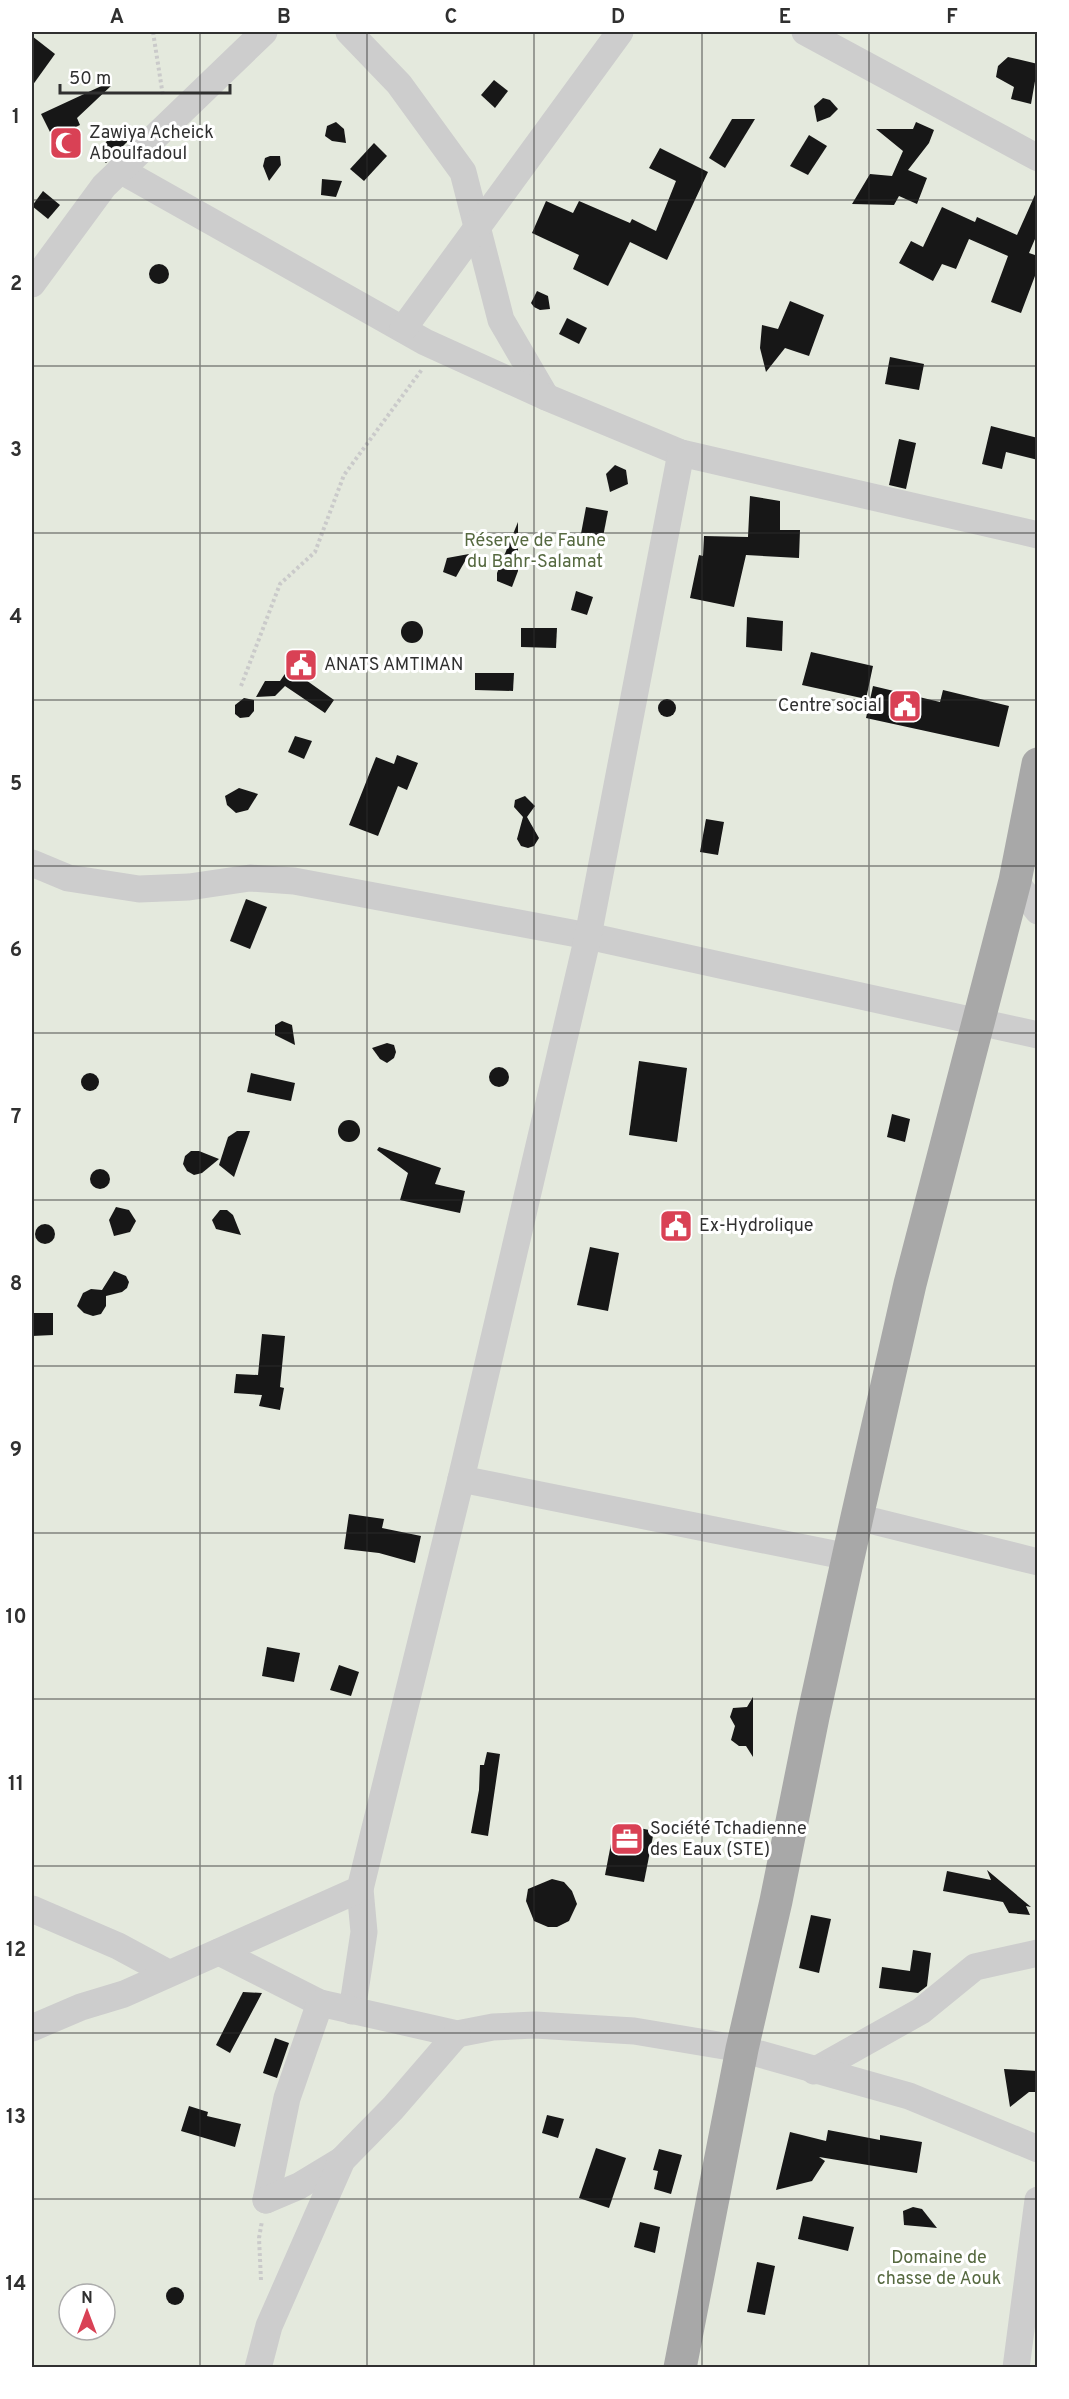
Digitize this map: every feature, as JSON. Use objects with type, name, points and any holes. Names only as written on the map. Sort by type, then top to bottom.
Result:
[{"type":"main road","points":[[680,2367],[742,2049],[776,1901],[857,1517],[910,1284],[1015,881],[1038,764]]},
{"type":"street","points":[[32,284],[104,186],[264,32]]},
{"type":"street","points":[[350,32],[399,84],[463,172],[501,320],[546,397]]},
{"type":"street","points":[[403,329],[620,32]]},
{"type":"street","points":[[804,32],[1038,158]]},
{"type":"street","points":[[120,170],[438,348],[546,397],[681,453],[1038,535]]},
{"type":"street","points":[[352,2011],[364,1932],[360,1889],[461,1479],[588,936],[681,453]]},
{"type":"street","points":[[32,863],[68,878],[139,889],[189,887],[250,878],[294,881],[588,936],[1038,1035]]},
{"type":"street","points":[[1015,881],[1038,911]]},
{"type":"street","points":[[461,1479],[849,1557]]},
{"type":"street","points":[[857,1517],[1038,1562]]},
{"type":"street","points":[[32,2028],[81,2007],[124,1994],[360,1889]]},
{"type":"street","points":[[32,1909],[118,1946],[168,1973]]},
{"type":"street","points":[[219,1952],[320,2004],[457,2034],[493,2027],[535,2025],[634,2031],[742,2049],[909,2096],[1038,2149]]},
{"type":"street","points":[[814,2071],[921,2011],[975,1967],[1038,1953]]},
{"type":"street","points":[[266,2200],[287,2098],[320,2004]]},
{"type":"street","points":[[266,2200],[299,2186],[342,2160],[393,2108],[457,2034]]},
{"type":"street","points":[[258,2367],[269,2326],[342,2160]]},
{"type":"street","points":[[1016,2367],[1038,2200]]},
{"type":"path","points":[[153,32],[168,124]]},
{"type":"path","points":[[241,686],[280,584],[315,552],[344,475],[438,348]]},
{"type":"path","points":[[261,2283],[259,2238],[266,2200]]},
{"type":"green space","name":"Réserve de Faune du Bahr-Salamat","points":[[32,32],[1037,32],[1037,2367],[32,2368]]},
{"type":"building","points":[[32,36],[55,54],[32,86]]},
{"type":"building","points":[[1008,57],[1038,64],[1031,104],[1011,99],[1014,87],[996,77],[998,66]]},
{"type":"building","points":[[494,80],[508,91],[495,108],[481,95]]},
{"type":"building","points":[[110,82],[112,85],[77,118],[80,125],[53,138],[41,114]]},
{"type":"building","points":[[823,98],[830,100],[838,109],[830,117],[817,122],[814,106]]},
{"type":"building","points":[[732,119],[755,119],[725,168],[709,158]]},
{"type":"building","points":[[336,122],[344,129],[346,143],[332,141],[325,136],[327,126]]},
{"type":"building","points":[[916,122],[934,130],[929,143],[908,170],[927,178],[917,204],[899,196],[894,205],[852,204],[870,174],[892,176],[903,151],[876,129],[913,129]]},
{"type":"building","points":[[118,130],[129,140],[106,163],[95,153]]},
{"type":"building","points":[[809,135],[827,146],[808,175],[790,166]]},
{"type":"building","points":[[374,143],[387,156],[364,181],[350,169]]},
{"type":"building","points":[[660,148],[708,172],[667,260],[630,242],[608,286],[573,269],[579,255],[532,233],[546,201],[573,213],[579,201],[630,223],[632,219],[656,231],[676,181],[649,168]]},
{"type":"building","points":[[280,156],[281,165],[269,181],[263,166],[265,158]]},
{"type":"building","points":[[322,179],[342,181],[336,197],[321,195]]},
{"type":"building","points":[[1038,188],[1038,232],[1029,253],[1038,256],[1038,268],[1021,313],[991,302],[1008,256],[969,239],[956,269],[942,264],[933,281],[899,263],[911,241],[923,247],[942,207],[975,222],[977,217],[1017,235]]},
{"type":"building","points":[[43,191],[60,205],[48,219],[32,206]]},
{"type":"building","points":[[159,264],[166,267],[169,274],[166,281],[159,284],[152,281],[149,274],[152,267]]},
{"type":"building","points":[[537,291],[548,296],[550,309],[540,310],[531,303]]},
{"type":"building","points":[[790,301],[824,315],[809,356],[785,348],[766,372],[760,348],[762,325],[778,329]]},
{"type":"building","points":[[567,318],[587,328],[579,344],[559,334]]},
{"type":"building","points":[[890,357],[924,364],[919,390],[885,384]]},
{"type":"building","points":[[991,426],[1038,438],[1038,460],[1006,452],[1002,469],[982,464]]},
{"type":"building","points":[[899,439],[916,443],[906,489],[889,485]]},
{"type":"building","points":[[615,465],[626,470],[628,484],[610,492],[606,474]]},
{"type":"building","points":[[750,496],[780,501],[780,530],[800,530],[799,558],[746,555],[734,607],[690,598],[699,555],[703,556],[704,536],[748,537]]},
{"type":"building","points":[[586,507],[608,511],[602,542],[580,539]]},
{"type":"building","points":[[518,522],[518,571],[512,587],[497,581],[497,573]]},
{"type":"building","points":[[469,554],[456,577],[443,572],[447,558]]},
{"type":"building","points":[[576,591],[593,597],[587,615],[571,610]]},
{"type":"building","points":[[747,617],[783,621],[782,651],[746,647]]},
{"type":"building","points":[[412,621],[420,624],[423,632],[420,640],[412,643],[404,640],[401,632],[404,624]]},
{"type":"building","points":[[521,628],[557,628],[556,648],[521,647]]},
{"type":"building","points":[[811,652],[873,666],[866,699],[802,685]]},
{"type":"building","points":[[289,668],[334,700],[325,713],[285,686],[275,696],[256,697],[265,681],[280,681]]},
{"type":"building","points":[[475,673],[514,673],[513,691],[475,690]]},
{"type":"building","points":[[873,686],[940,702],[943,690],[1009,706],[999,747],[866,718]]},
{"type":"building","points":[[244,698],[254,700],[254,711],[249,717],[240,718],[235,714],[235,705]]},
{"type":"building","points":[[663,699],[671,699],[676,704],[674,715],[663,717],[658,712],[658,704]]},
{"type":"building","points":[[295,736],[312,741],[304,759],[288,752]]},
{"type":"building","points":[[397,755],[418,763],[407,790],[398,786],[378,836],[349,825],[376,757],[394,764]]},
{"type":"building","points":[[239,788],[258,794],[248,810],[236,813],[227,805],[225,796]]},
{"type":"building","points":[[525,796],[535,806],[527,817],[539,838],[534,846],[528,848],[521,846],[517,839],[523,817],[514,807],[515,800]]},
{"type":"building","points":[[706,819],[724,822],[718,855],[700,852]]},
{"type":"building","points":[[246,899],[267,907],[250,949],[230,941]]},
{"type":"building","points":[[282,1021],[292,1025],[295,1045],[275,1035],[275,1025]]},
{"type":"building","points":[[387,1043],[394,1045],[396,1052],[394,1058],[387,1063],[380,1059],[372,1048]]},
{"type":"building","points":[[639,1061],[687,1068],[677,1142],[629,1135]]},
{"type":"building","points":[[499,1067],[506,1070],[509,1077],[506,1084],[499,1087],[492,1084],[489,1077],[492,1070]]},
{"type":"building","points":[[86,1073],[94,1073],[99,1078],[97,1089],[86,1091],[81,1086],[81,1078]]},
{"type":"building","points":[[251,1073],[295,1083],[291,1101],[247,1092]]},
{"type":"building","points":[[892,1114],[910,1119],[905,1142],[887,1137]]},
{"type":"building","points":[[349,1120],[357,1123],[360,1131],[357,1139],[349,1142],[341,1139],[338,1131],[341,1123]]},
{"type":"building","points":[[237,1131],[250,1131],[234,1177],[219,1165],[228,1137]]},
{"type":"building","points":[[379,1147],[441,1168],[435,1184],[465,1191],[460,1213],[400,1200],[408,1173],[377,1150]]},
{"type":"building","points":[[191,1151],[199,1151],[219,1159],[202,1173],[194,1175],[187,1171],[183,1164],[185,1156]]},
{"type":"building","points":[[100,1169],[107,1172],[110,1179],[107,1186],[100,1189],[93,1186],[90,1179],[93,1172]]},
{"type":"building","points":[[116,1207],[129,1210],[136,1221],[130,1232],[114,1236],[109,1220]]},
{"type":"building","points":[[220,1210],[227,1210],[233,1215],[241,1235],[216,1229],[212,1220]]},
{"type":"building","points":[[45,1224],[52,1227],[55,1234],[52,1241],[45,1244],[38,1241],[35,1234],[38,1227]]},
{"type":"building","points":[[590,1247],[619,1253],[608,1311],[577,1305]]},
{"type":"building","points":[[114,1271],[126,1276],[129,1282],[127,1288],[122,1292],[106,1296],[106,1306],[101,1314],[93,1316],[84,1313],[77,1306],[83,1293],[91,1289],[102,1290]]},
{"type":"building","points":[[32,1313],[53,1313],[53,1335],[32,1336]]},
{"type":"building","points":[[262,1334],[285,1336],[280,1387],[284,1388],[280,1410],[259,1406],[262,1395],[234,1393],[236,1374],[258,1375]]},
{"type":"building","points":[[349,1514],[384,1519],[382,1528],[421,1536],[415,1563],[379,1553],[344,1549]]},
{"type":"building","points":[[267,1647],[300,1653],[294,1682],[262,1676]]},
{"type":"building","points":[[339,1665],[359,1672],[351,1696],[330,1690]]},
{"type":"building","points":[[753,1697],[753,1757],[746,1746],[739,1746],[731,1740],[735,1726],[730,1717],[733,1708],[747,1707]]},
{"type":"building","points":[[487,1752],[500,1754],[488,1836],[471,1833],[479,1790],[480,1765],[484,1765]]},
{"type":"building","points":[[615,1823],[654,1831],[644,1882],[605,1875]]},
{"type":"building","points":[[987,1870],[1031,1907],[1026,1906],[1030,1915],[1009,1913],[1003,1902],[943,1891],[947,1871],[991,1880]]},
{"type":"building","points":[[552,1879],[564,1882],[572,1891],[577,1904],[569,1921],[557,1927],[548,1927],[534,1921],[526,1901],[528,1889]]},
{"type":"building","points":[[811,1915],[831,1919],[819,1973],[799,1968]]},
{"type":"building","points":[[913,1950],[931,1953],[927,1986],[918,1993],[879,1988],[882,1967],[910,1971]]},
{"type":"building","points":[[243,1992],[262,1993],[230,2053],[216,2045]]},
{"type":"building","points":[[275,2038],[289,2043],[277,2078],[263,2073]]},
{"type":"building","points":[[1004,2069],[1038,2071],[1038,2092],[1029,2092],[1010,2107]]},
{"type":"building","points":[[189,2106],[208,2112],[207,2116],[241,2124],[235,2147],[181,2131]]},
{"type":"building","points":[[547,2115],[564,2119],[558,2138],[542,2133]]},
{"type":"building","points":[[828,2130],[880,2140],[880,2135],[922,2142],[917,2173],[819,2157],[825,2161],[812,2181],[776,2190],[790,2132],[826,2141]]},
{"type":"building","points":[[596,2148],[626,2158],[609,2208],[579,2198]]},
{"type":"building","points":[[659,2149],[682,2155],[671,2194],[654,2189],[658,2171],[653,2170]]},
{"type":"building","points":[[913,2207],[922,2209],[937,2228],[904,2225],[903,2211]]},
{"type":"building","points":[[803,2216],[854,2227],[848,2251],[798,2239]]},
{"type":"building","points":[[640,2222],[660,2227],[655,2253],[634,2247]]},
{"type":"building","points":[[757,2262],[775,2266],[765,2315],[747,2312]]},
{"type":"building","points":[[171,2287],[179,2287],[184,2292],[182,2303],[171,2305],[166,2300],[166,2292]]},
{"type":"place","name":"Zawiya Acheick Aboulfadoul","points":[[66,143]]},
{"type":"place","name":"ANATS AMTIMAN","points":[[301,665]]},
{"type":"place","name":"Centre social","points":[[905,706]]},
{"type":"place","name":"Ex-Hydrolique","points":[[676,1226]]},
{"type":"place","name":"Société Tchadienne des Eaux (STE)","points":[[627,1839]]},
{"type":"park label","name":"Domaine de chasse de Aouk","points":[[939,2268]]}]
